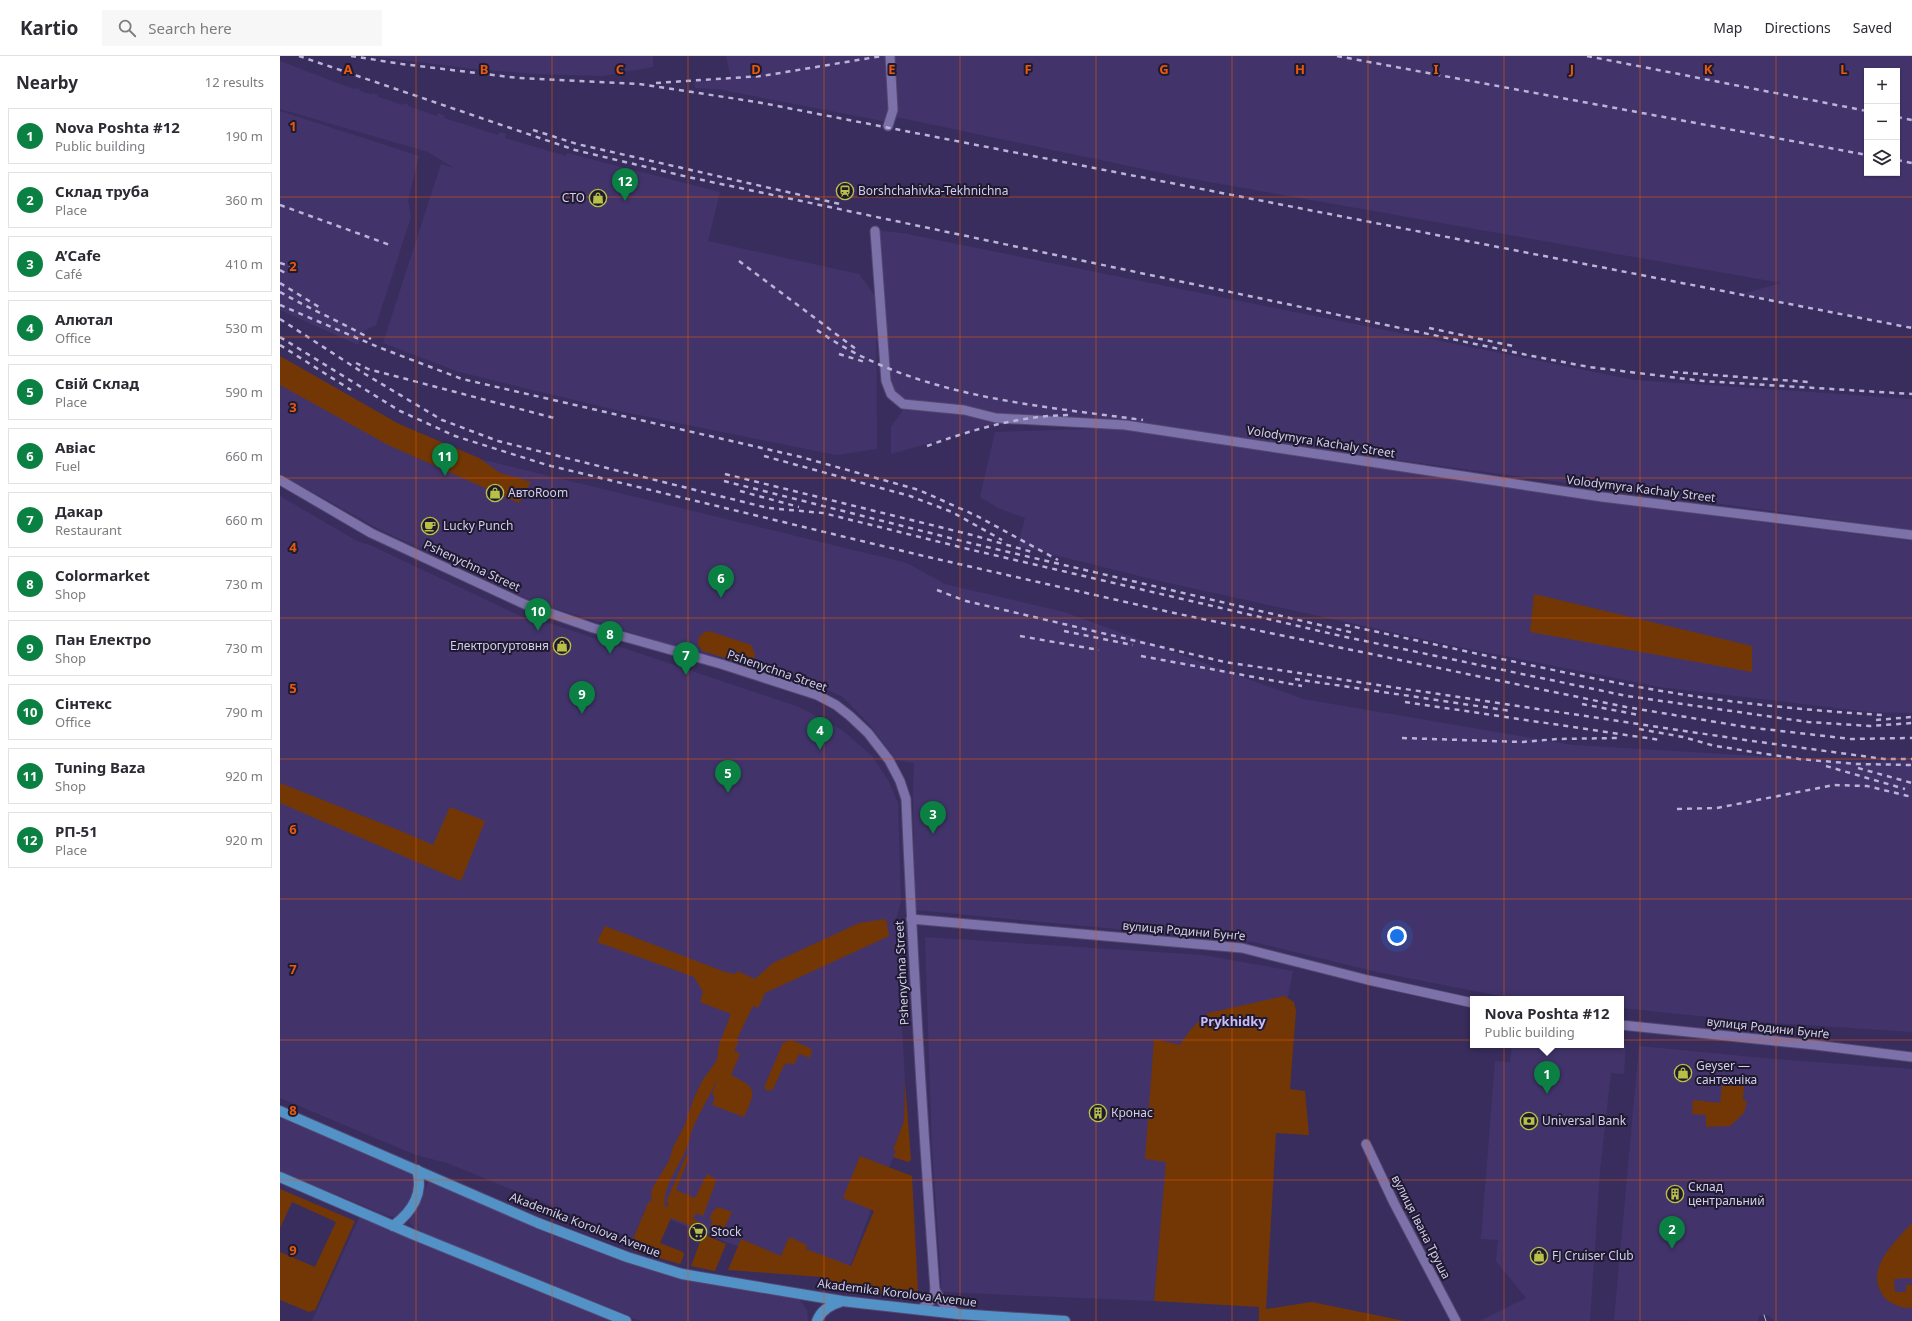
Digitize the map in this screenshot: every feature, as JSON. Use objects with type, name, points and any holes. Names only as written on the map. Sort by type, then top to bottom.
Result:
[{"type":"main road","name":"Akademika Korolova Avenue","points":[[280,1111],[538,1222],[627,1257],[682,1274],[842,1301],[958,1314],[1064,1321]]},
{"type":"main road","points":[[393,1226],[406,1216],[415,1202],[420,1185],[417,1170]]},
{"type":"main road","points":[[280,1178],[626,1321]]},
{"type":"main road","points":[[817,1321],[819,1315],[825,1308],[842,1301]]},
{"type":"street","points":[[888,126],[893,110],[890,56]]},
{"type":"street","name":"Volodymyra Kachaly Street","points":[[876,231],[886,381],[892,394],[903,404],[964,410],[996,418],[1125,425],[1602,497],[1912,535]]},
{"type":"street","name":"Pshenychna Street","points":[[280,480],[371,533],[524,604],[594,628],[812,693],[836,705],[868,733],[889,760],[900,781],[906,799],[911,920],[935,1290]]},
{"type":"street","name":"вулиця Родини Бунґе","points":[[911,920],[1242,948],[1368,980],[1470,1002]]},
{"type":"street","name":"вулиця Родини Бунґе","points":[[1624,1025],[1815,1044],[1912,1057]]},
{"type":"street","name":"вулиця Івана Труша","points":[[1366,1144],[1394,1203],[1456,1321]]},
{"type":"street","points":[[920,1310],[933,1299],[935,1290]]},
{"type":"street","points":[[935,1290],[943,1303],[958,1314]]},
{"type":"shaded area","points":[[369,56],[653,56],[653,67],[603,76],[535,74],[474,69]]},
{"type":"shaded area","points":[[726,56],[1912,56],[1912,327],[1742,294],[1781,283],[1181,177],[896,117],[883,121],[717,89],[695,88],[694,81],[731,78]]},
{"type":"shaded area","points":[[280,61],[345,86],[360,89],[360,91],[372,95],[373,93],[378,95],[378,97],[403,105],[404,103],[408,104],[408,106],[437,116],[438,113],[445,116],[444,118],[498,135],[500,132],[506,134],[505,138],[566,156],[567,153],[720,192],[708,241],[859,274],[876,297],[877,449],[836,455],[624,412],[459,372],[383,343],[441,164],[454,168],[428,152],[280,109]]},
{"type":"shaded area","points":[[280,111],[419,156],[408,200],[411,217],[376,325],[364,331],[358,345],[280,310]]},
{"type":"shaded area","points":[[880,231],[902,233],[1634,380],[1912,399],[1912,530],[1126,423],[1029,415],[891,454],[891,427],[905,407],[890,383]]},
{"type":"shaded area","points":[[280,356],[399,424],[479,458],[500,473],[531,482],[519,503],[388,445],[280,385]]},
{"type":"shaded area","points":[[280,366],[459,454],[907,563],[945,584],[1064,612],[1303,699],[1573,745],[1861,762],[1912,761],[1912,1032],[1758,1022],[1624,1008],[1624,996],[1495,995],[1377,972],[1254,942],[915,910],[914,763],[896,760],[870,725],[843,697],[790,675],[664,643],[532,601],[379,529],[280,474]]},
{"type":"shaded area","points":[[1125,428],[1601,502],[1912,541],[1912,713],[1870,712],[1660,687],[1459,647],[1155,580],[1018,546],[1025,518],[998,508],[980,497],[995,432]]},
{"type":"shaded area","points":[[280,496],[357,541],[372,546],[531,621],[552,624],[799,707],[842,730],[871,755],[888,780],[898,803],[901,901],[896,920],[905,1081],[904,1121],[893,1150],[896,1151],[889,1167],[887,1166],[851,1264],[825,1278],[726,1242],[645,1210],[633,1239],[447,1163],[416,1155],[280,1098]]},
{"type":"shaded area","points":[[1534,594],[1752,646],[1752,672],[1530,632]]},
{"type":"shaded area","points":[[709,631],[751,645],[755,654],[753,660],[744,664],[703,651],[700,648],[698,639],[702,634]]},
{"type":"shaded area","points":[[280,783],[433,845],[450,807],[485,821],[461,881],[280,803]]},
{"type":"shaded area","points":[[886,919],[889,936],[765,993],[758,1008],[753,1006],[737,1039],[738,1043],[734,1051],[740,1054],[731,1075],[746,1084],[752,1092],[751,1101],[744,1117],[712,1105],[715,1098],[712,1094],[718,1078],[694,1125],[685,1152],[665,1195],[666,1208],[669,1203],[666,1202],[686,1156],[689,1157],[676,1190],[695,1198],[707,1174],[716,1181],[703,1216],[696,1213],[693,1219],[699,1222],[697,1228],[671,1218],[660,1243],[683,1252],[684,1255],[680,1264],[634,1251],[638,1242],[633,1239],[649,1201],[652,1202],[651,1193],[653,1187],[669,1161],[673,1147],[684,1127],[694,1098],[702,1081],[717,1060],[719,1045],[731,1014],[700,1002],[703,992],[694,977],[597,942],[605,926],[725,972],[736,974],[737,971],[755,979],[773,963],[859,923]]},
{"type":"shaded area","points":[[925,937],[1203,955],[1293,971],[1276,1060],[1177,1049],[1154,1301],[942,1292],[932,1148]]},
{"type":"shaded area","points":[[1284,996],[1294,1002],[1296,1011],[1290,1089],[1305,1091],[1309,1135],[1276,1133],[1266,1309],[1312,1302],[1404,1321],[1259,1321],[1259,1307],[1154,1301],[1166,1162],[1145,1159],[1154,1039],[1180,1045],[1191,1029],[1208,1013]]},
{"type":"shaded area","points":[[791,1040],[810,1048],[812,1051],[810,1058],[799,1054],[794,1065],[790,1063],[784,1065],[773,1089],[768,1091],[765,1089],[765,1085],[783,1043]]},
{"type":"shaded area","points":[[1624,1043],[1626,1045],[1624,1074],[1611,1073],[1600,1171],[1590,1321],[1480,1321],[1526,1298],[1496,1261],[1498,1240],[1481,1239],[1495,1061],[1510,1062],[1512,1048],[1624,1048]]},
{"type":"shaded area","points":[[1639,1046],[1774,1059],[1912,1069],[1912,1321],[1774,1321],[1768,1315],[1759,1315],[1758,1321],[1614,1320]]},
{"type":"shaded area","points":[[905,1081],[911,1160],[908,1162],[893,1157],[896,1151],[893,1150],[904,1121]]},
{"type":"shaded area","points":[[1722,1085],[1744,1086],[1743,1100],[1747,1101],[1744,1113],[1730,1126],[1706,1127],[1706,1115],[1692,1114],[1693,1100],[1720,1103]]},
{"type":"shaded area","points":[[280,1115],[409,1171],[415,1176],[416,1184],[405,1212],[398,1217],[388,1216],[280,1171]]},
{"type":"shaded area","points":[[860,1156],[912,1176],[918,1291],[916,1294],[910,1296],[889,1293],[862,1293],[821,1277],[728,1270],[741,1239],[781,1256],[789,1237],[807,1245],[806,1249],[851,1266],[874,1211],[843,1198]]},
{"type":"shaded area","points":[[429,1181],[706,1282],[800,1300],[807,1310],[808,1321],[641,1321],[632,1318],[415,1229],[409,1222]]},
{"type":"shaded area","points":[[280,1189],[355,1221],[315,1310],[309,1312],[280,1300],[280,1252],[315,1267],[336,1222],[292,1202],[280,1228]]},
{"type":"shaded area","points":[[718,1207],[732,1212],[723,1231],[710,1226],[713,1220],[709,1219],[713,1211]]},
{"type":"shaded area","points":[[360,1216],[414,1240],[613,1321],[312,1321]]},
{"type":"shaded area","points":[[1912,1223],[1912,1278],[1894,1279],[1895,1292],[1906,1292],[1906,1285],[1912,1285],[1912,1308],[1897,1306],[1887,1300],[1878,1287],[1877,1277],[1879,1267],[1884,1257]]},
{"type":"shaded area","points":[[703,1234],[726,1244],[715,1271],[691,1266]]},
{"type":"tram line","points":[[1764,1315],[1766,1321]]},
{"type":"railway","points":[[299,56],[575,150],[688,177],[1532,356],[1589,367],[1703,381],[1912,394]]},
{"type":"railway","points":[[351,56],[402,64],[518,78],[639,84],[757,102],[1912,328]]},
{"type":"railway","points":[[656,83],[762,76],[882,56]]},
{"type":"railway","points":[[1337,56],[1864,154]]},
{"type":"railway","points":[[1587,56],[1864,110]]},
{"type":"railway","points":[[1900,118],[1912,120]]},
{"type":"railway","points":[[533,130],[577,144],[840,204]]},
{"type":"railway","points":[[1900,161],[1912,163]]},
{"type":"railway","points":[[280,205],[390,245]]},
{"type":"railway","points":[[739,261],[856,349]]},
{"type":"railway","points":[[280,263],[290,266]]},
{"type":"railway","points":[[280,270],[287,274]]},
{"type":"railway","points":[[280,283],[319,307]]},
{"type":"railway","points":[[280,292],[371,339]]},
{"type":"railway","points":[[280,305],[378,347],[462,379],[801,457],[919,490],[977,516],[1058,560]]},
{"type":"railway","points":[[280,319],[365,374],[442,420],[498,441],[768,508],[823,513],[968,549],[1341,636],[1627,696],[1808,722],[1870,726],[1912,723]]},
{"type":"railway","points":[[1429,328],[1513,346]]},
{"type":"railway","points":[[817,330],[853,352],[892,370],[932,384],[1016,402],[1143,420]]},
{"type":"railway","points":[[280,337],[400,411],[455,436],[547,465],[928,557],[1174,613],[1626,707],[1746,727],[1851,739],[1912,738]]},
{"type":"railway","points":[[280,345],[351,390]]},
{"type":"railway","points":[[839,354],[865,362]]},
{"type":"railway","points":[[356,363],[368,369],[558,419]]},
{"type":"railway","points":[[1673,372],[1808,382]]},
{"type":"railway","points":[[927,446],[998,424],[1035,417],[1073,415]]},
{"type":"railway","points":[[764,456],[910,496],[952,512],[1002,540]]},
{"type":"railway","points":[[725,474],[972,535],[1032,552]]},
{"type":"railway","points":[[724,481],[970,543],[1354,633]]},
{"type":"railway","points":[[740,491],[799,507]]},
{"type":"railway","points":[[937,590],[966,601],[1225,662],[1745,740],[1884,759],[1912,759]]},
{"type":"railway","points":[[1345,625],[1557,671],[1660,691],[1755,704],[1883,715]]},
{"type":"railway","points":[[1064,631],[1133,645]]},
{"type":"railway","points":[[1020,636],[1099,650]]},
{"type":"railway","points":[[1141,656],[1302,686]]},
{"type":"railway","points":[[1295,679],[1511,711]]},
{"type":"railway","points":[[1405,702],[1660,740]]},
{"type":"railway","points":[[1582,704],[1639,715]]},
{"type":"railway","points":[[1876,720],[1912,717]]},
{"type":"railway","points":[[1639,729],[1683,737],[1715,746],[1799,759],[1857,764],[1912,765]]},
{"type":"railway","points":[[1402,738],[1522,742],[1557,739],[1617,738]]},
{"type":"railway","points":[[1826,766],[1905,789]]},
{"type":"railway","points":[[1858,768],[1912,783]]},
{"type":"railway","points":[[1677,809],[1717,808],[1834,785],[1867,786],[1912,797]]},
{"type":"place","name":"Borshchahivka-Tekhnichna","points":[[845,191]]},
{"type":"place","name":"СТО","points":[[598,198]]},
{"type":"place","name":"РП-51","points":[[625,201]]},
{"type":"place","name":"Tuning Baza","points":[[445,476]]},
{"type":"place","name":"АвтоRoom","points":[[495,493]]},
{"type":"place","name":"Lucky Punch","points":[[430,526]]},
{"type":"place","name":"Авіас","points":[[721,598]]},
{"type":"place","name":"Сінтекс","points":[[538,631]]},
{"type":"place","name":"Електрогуртовня","points":[[562,646]]},
{"type":"place","name":"Colormarket","points":[[610,654]]},
{"type":"place","name":"Дакар","points":[[686,675]]},
{"type":"place","name":"Пан Електро","points":[[582,714]]},
{"type":"place","name":"Алютал","points":[[820,750]]},
{"type":"place","name":"Свій Склад","points":[[728,793]]},
{"type":"place","name":"A’Cafe","points":[[933,834]]},
{"type":"place","name":"Geyser — сантехніка","points":[[1683,1073]]},
{"type":"place","name":"Nova Poshta #12","points":[[1547,1094]]},
{"type":"place","name":"Кронас","points":[[1098,1113]]},
{"type":"place","name":"Universal Bank","points":[[1529,1121]]},
{"type":"place","name":"Склад центральний","points":[[1675,1194]]},
{"type":"place","name":"Stock","points":[[698,1232]]},
{"type":"place","name":"Склад труба","points":[[1672,1249]]},
{"type":"place","name":"FJ Cruiser Club","points":[[1539,1256]]},
{"type":"district","name":"Prykhidky","points":[[1233,1021]]}]
